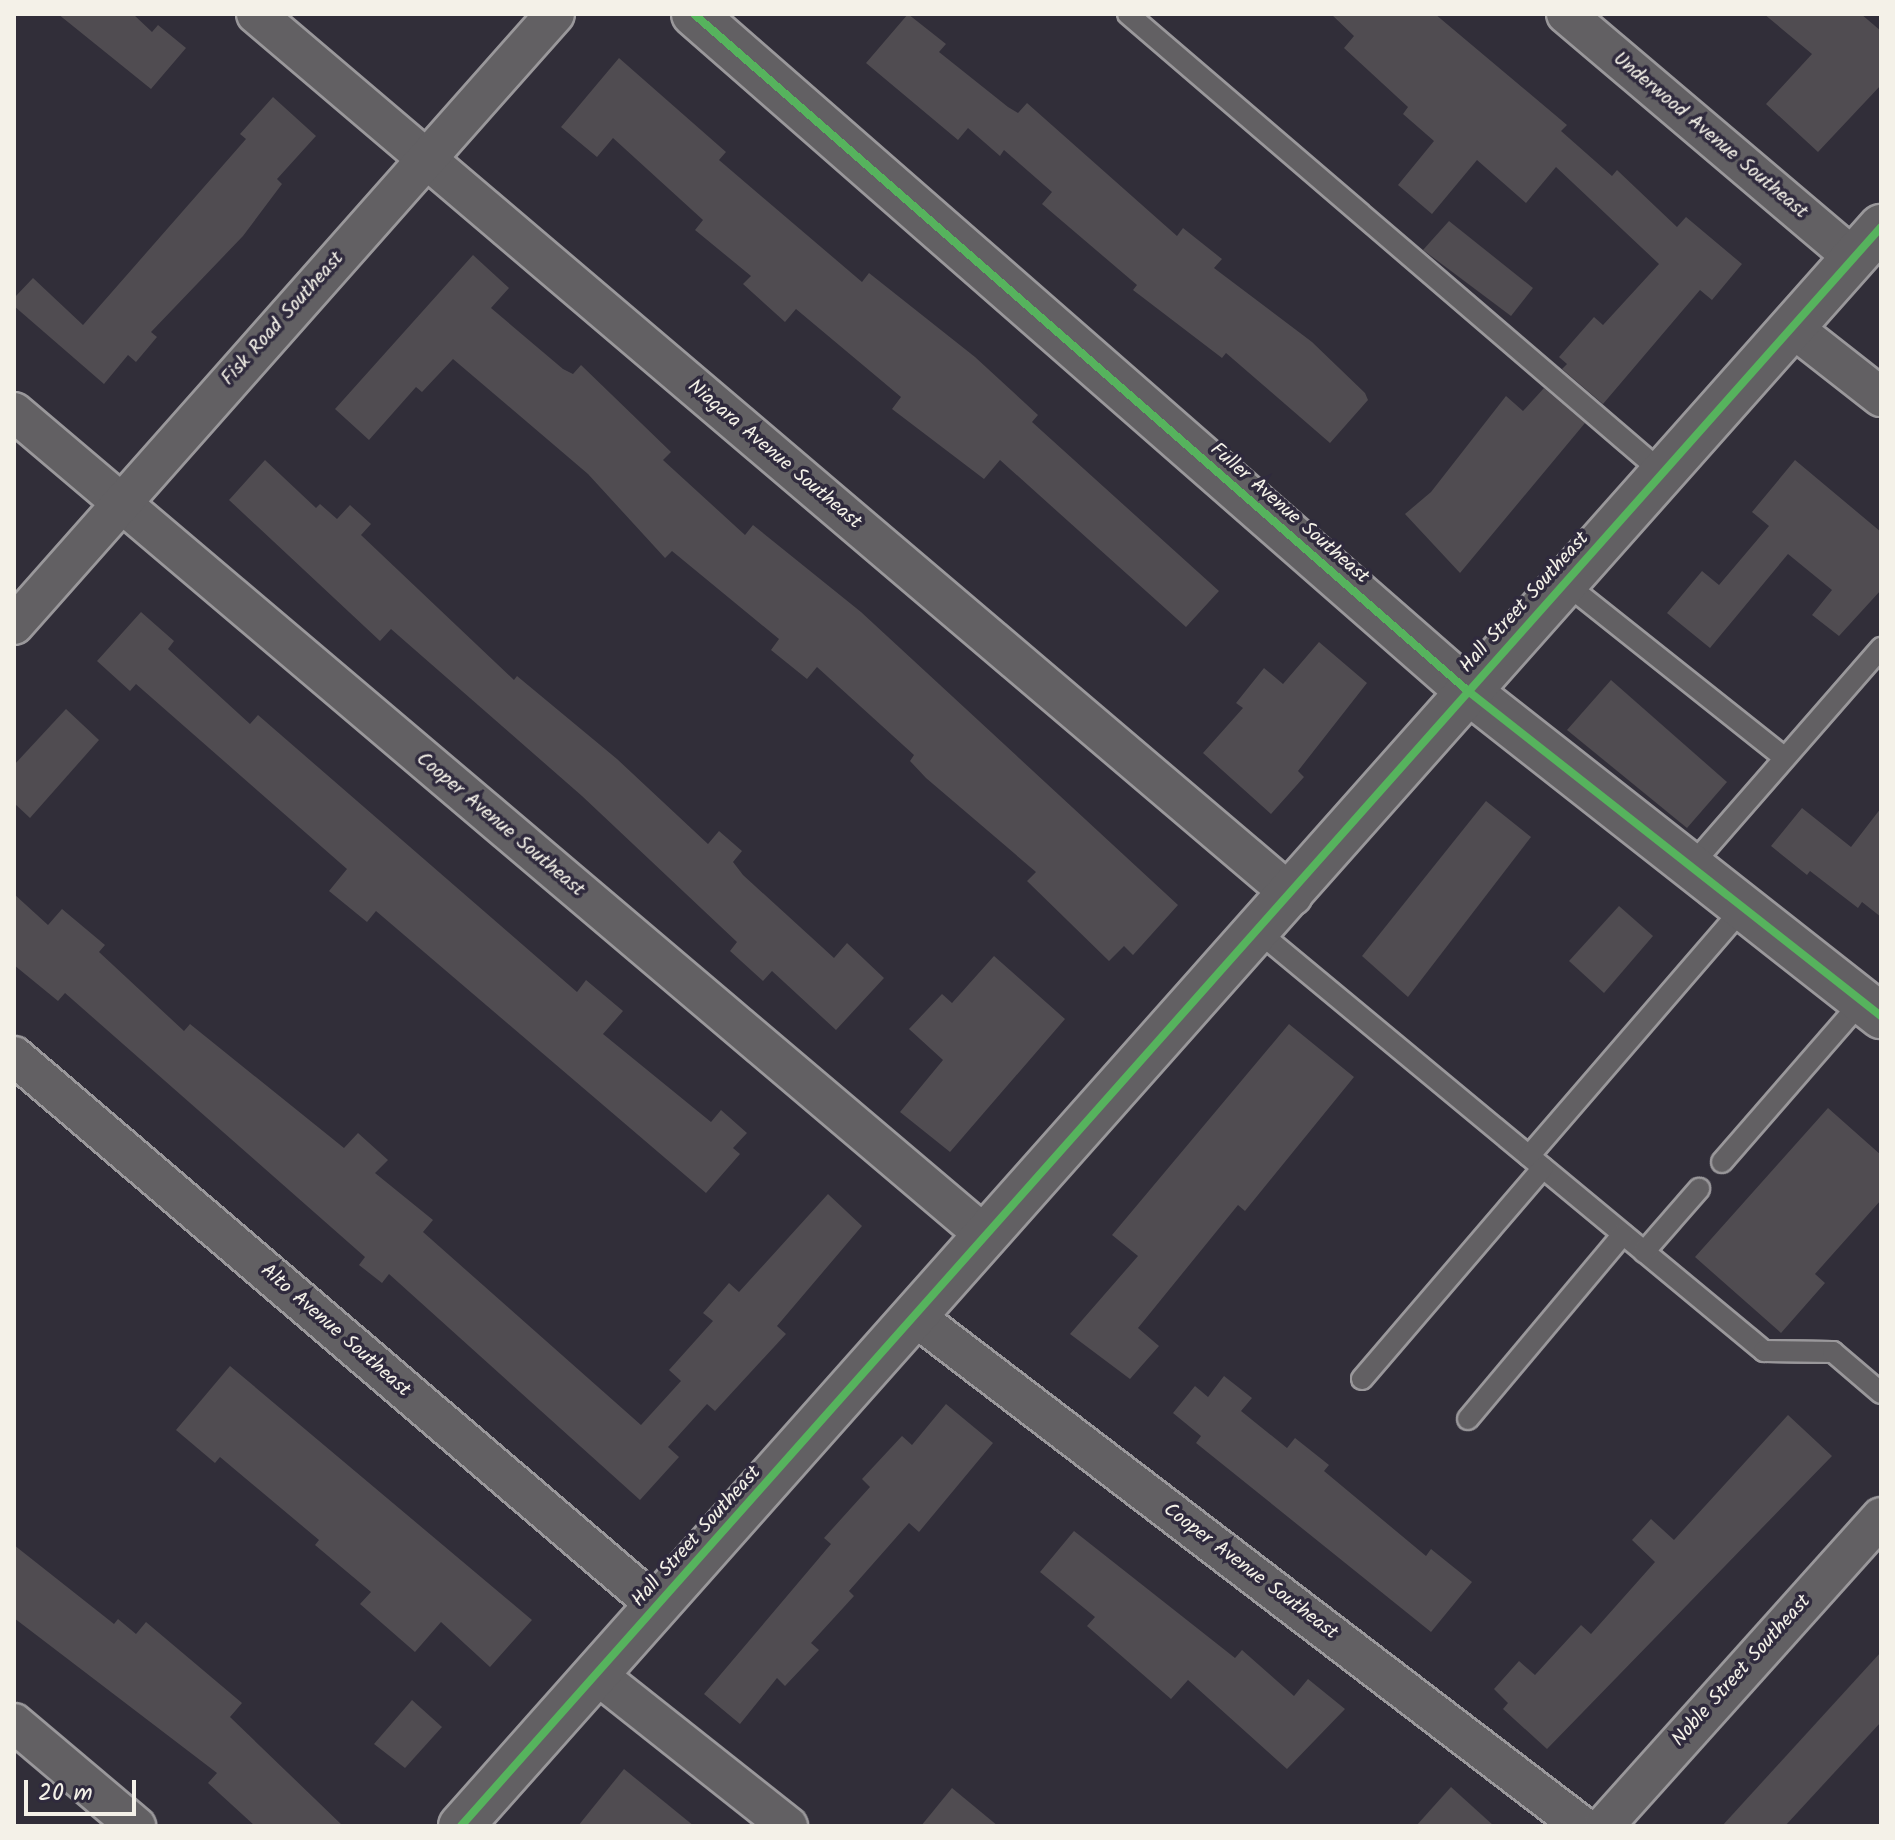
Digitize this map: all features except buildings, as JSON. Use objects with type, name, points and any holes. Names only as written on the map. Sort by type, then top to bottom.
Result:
[{"type":"main road","name":"Fuller Avenue Southeast","points":[[694,14],[1468,691],[1872,1008]]},
{"type":"main road","name":"Hall Street Southeast","points":[[461,1826],[1293,896],[1468,691],[1868,243]]},
{"type":"street","name":"Niagara Avenue Southeast","points":[[256,14],[1293,896]]},
{"type":"street","name":"Fisk Road Southeast","points":[[14,625],[555,14]]},
{"type":"street","name":"Underwood Avenue Southeast","points":[[1566,14],[1868,243]]},
{"type":"street","points":[[1793,328],[1881,397]]},
{"type":"street","name":"Cooper Avenue Southeast","points":[[14,412],[987,1237]]},
{"type":"street","name":"Alto Avenue Southeast","points":[[14,1056],[656,1605]]},
{"type":"street","name":"Cooper Avenue Southeast","points":[[917,1318],[1582,1826]]},
{"type":"street","name":"Noble Street Southeast","points":[[1604,1826],[1881,1517]]},
{"type":"street","points":[[596,1674],[788,1826]]},
{"type":"street","points":[[14,1723],[136,1826]]},
{"type":"lane","points":[[1128,14],[1663,473]]},
{"type":"lane","points":[[1565,583],[1784,757]]},
{"type":"lane","points":[[1690,867],[1881,648]]},
{"type":"lane","points":[[1362,1379],[1743,908]]},
{"type":"lane","points":[[1260,933],[1764,1351],[1833,1352],[1881,1393]]},
{"type":"lane","points":[[1722,1162],[1872,1008]]},
{"type":"lane","points":[[1644,1252],[1699,1189]]},
{"type":"lane","points":[[1468,1419],[1623,1234]]},
{"type":"cycle path","points":[[694,14],[1468,691],[1881,1016]]},
{"type":"cycle path","points":[[461,1826],[1881,227]]}]
